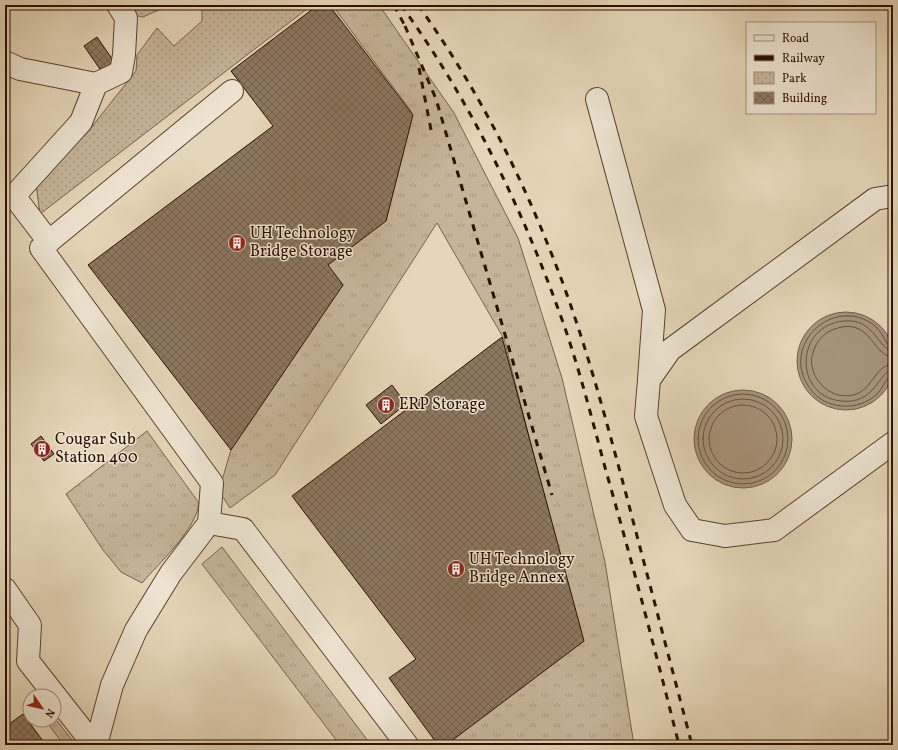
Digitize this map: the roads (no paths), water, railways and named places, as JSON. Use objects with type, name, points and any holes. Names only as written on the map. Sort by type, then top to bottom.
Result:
[{"type":"street","points":[[5,62],[20,69],[96,84],[120,72],[124,55],[126,18],[118,5]]},
{"type":"street","points":[[49,242],[10,193],[81,122],[96,84]]},
{"type":"street","points":[[95,745],[112,685],[136,630],[171,573],[209,523],[212,483],[41,248],[232,91]]},
{"type":"street","points":[[598,99],[654,310],[646,416],[675,505],[692,530],[725,536],[774,530],[893,443]]},
{"type":"street","points":[[649,380],[670,350],[875,199],[893,196]]},
{"type":"street","points":[[209,523],[243,529],[407,745]]},
{"type":"street","points":[[5,589],[30,625],[28,660],[95,745]]},
{"type":"water","points":[[846,312],[865,316],[881,326],[891,342],[895,361],[891,380],[881,396],[865,406],[846,410],[827,406],[811,396],[801,380],[797,361],[801,342],[811,326],[827,316]]},
{"type":"water","points":[[743,390],[753,391],[770,398],[784,412],[791,429],[791,449],[784,466],[770,480],[753,487],[743,488],[733,487],[716,480],[702,466],[695,449],[694,439],[695,429],[702,412],[716,398],[733,391]]},
{"type":"railway","points":[[394,5],[407,30]]},
{"type":"railway","points":[[401,5],[427,42],[474,120],[495,160],[549,285],[565,328],[587,399],[644,608],[679,745]]},
{"type":"railway","points":[[418,5],[457,63],[492,123],[523,186],[562,280],[601,402],[692,745]]},
{"type":"railway","points":[[405,26],[436,99],[552,495]]},
{"type":"railway","points":[[419,68],[432,135]]},
{"type":"place","name":"UH Technology Bridge Storage","points":[[237,243]]},
{"type":"place","name":"ERP Storage","points":[[386,405]]},
{"type":"place","name":"Cougar Sub Station 400","points":[[42,449]]},
{"type":"place","name":"UH Technology Bridge Annex","points":[[456,569]]}]
